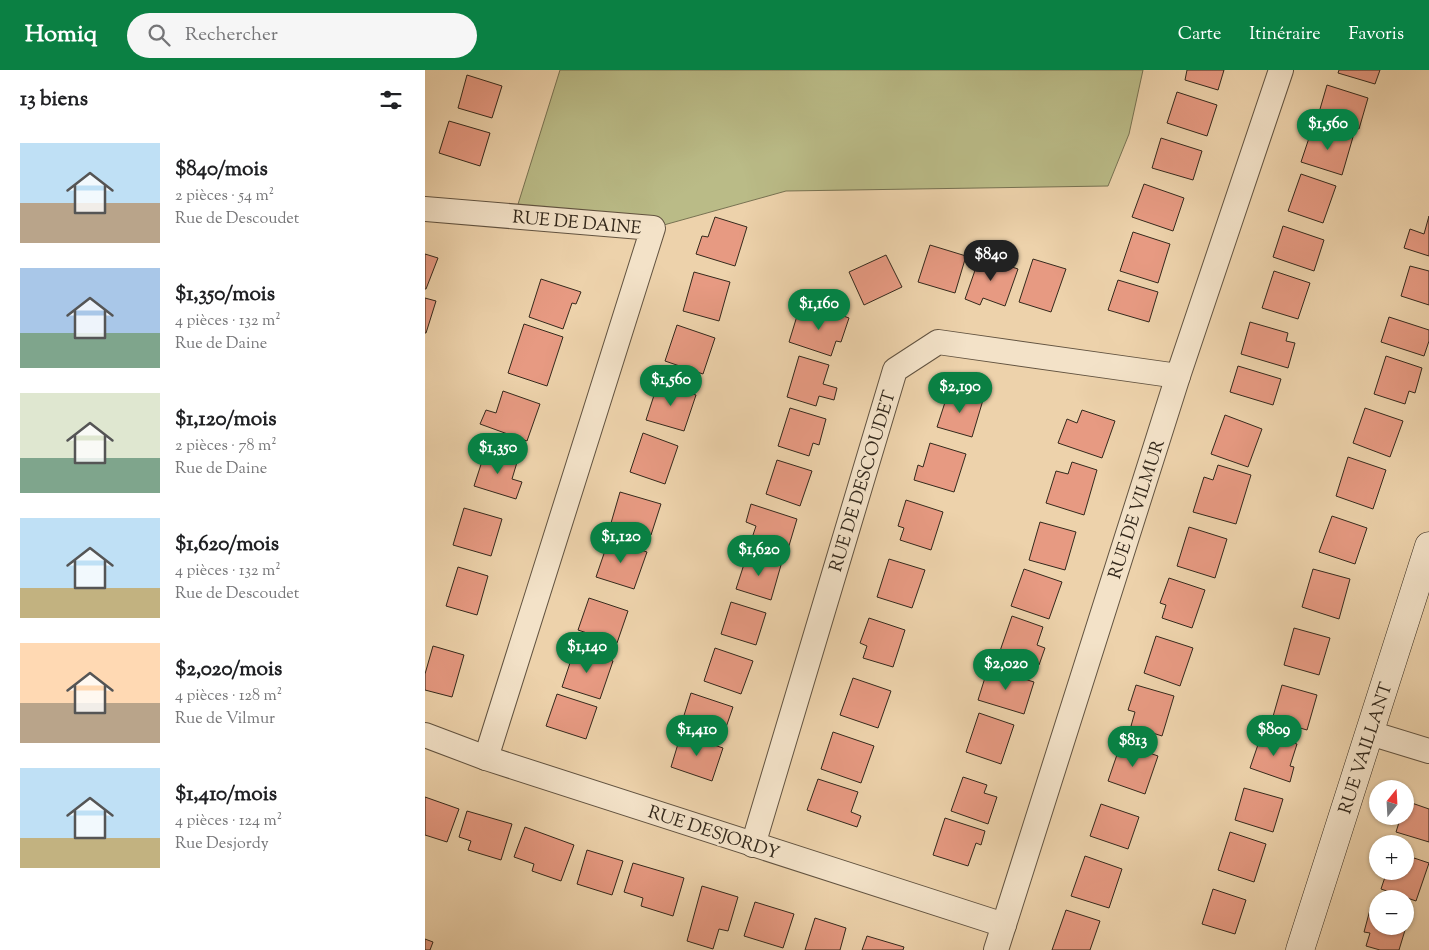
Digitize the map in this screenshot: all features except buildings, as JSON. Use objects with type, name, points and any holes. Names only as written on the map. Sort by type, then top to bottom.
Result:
[{"type":"street","name":"RUE DE VILMUR","points":[[996,950],[1178,376],[1281,70]]},
{"type":"street","name":"RUE DE DAINE","points":[[425,208],[653,228],[486,758]]},
{"type":"street","name":"RUE DE DESCOUDET","points":[[753,845],[895,370],[938,342],[1178,376]]},
{"type":"street","name":"RUE VAILLANT","points":[[1300,950],[1429,546]]},
{"type":"street","points":[[1370,733],[1429,752]]},
{"type":"street","name":"RUE DESJORDY","points":[[425,735],[486,758],[1004,925]]},
{"type":"green space","points":[[560,70],[1143,70],[1129,134],[1108,186],[786,191],[653,228],[514,217]]}]
